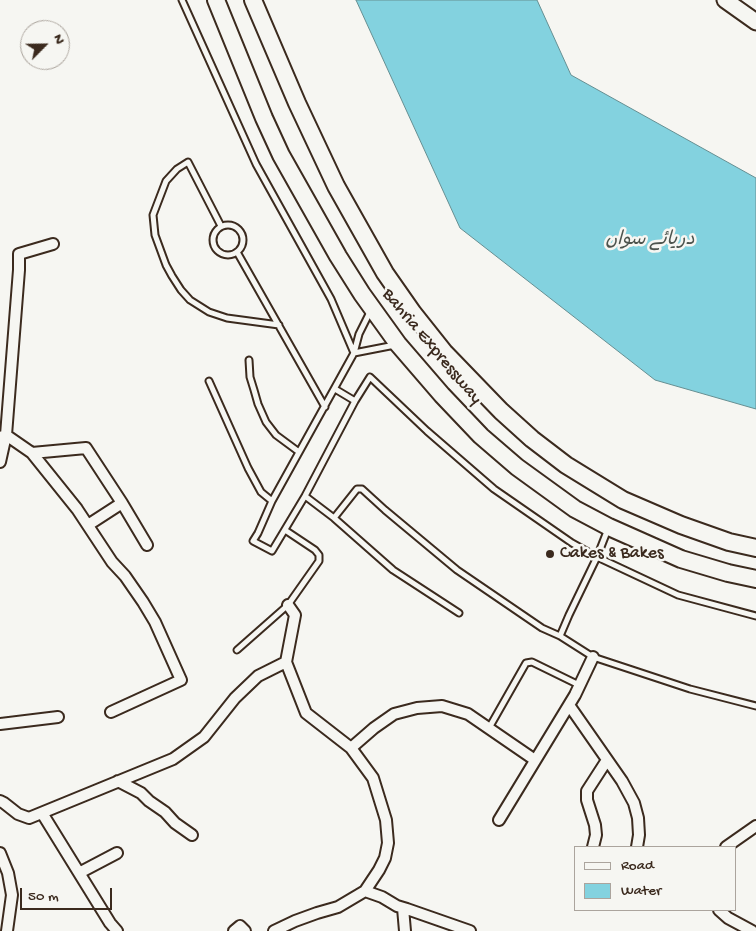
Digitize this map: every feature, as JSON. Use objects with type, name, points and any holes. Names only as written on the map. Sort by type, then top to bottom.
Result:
[{"type":"main road","name":"Bahria Expressway","points":[[216,0],[264,118],[282,155],[338,256],[362,294],[398,344],[442,395],[481,436],[517,467],[575,509],[609,527],[681,559],[756,579]]},
{"type":"main road","name":"Bahria Expressway","points":[[253,0],[300,111],[336,186],[385,273],[413,313],[444,352],[501,411],[532,439],[566,465],[624,500],[665,518],[729,542],[756,548]]},
{"type":"main road","points":[[725,0],[756,22]]},
{"type":"street","points":[[0,462],[19,254],[52,244]]},
{"type":"street","points":[[3,436],[32,452],[77,509],[112,562],[125,576],[143,602],[155,622],[181,680],[111,712]]},
{"type":"street","points":[[32,452],[86,448],[147,545]]},
{"type":"street","points":[[88,525],[122,503]]},
{"type":"street","points":[[274,931],[338,907],[365,890],[379,870],[388,843],[386,820],[373,778],[351,748],[306,713],[286,662],[295,615],[288,605]]},
{"type":"street","points":[[499,820],[569,705],[593,657]]},
{"type":"street","points":[[0,801],[18,814],[28,818],[173,759],[204,737],[235,698],[258,676],[286,662]]},
{"type":"street","points":[[569,705],[622,782],[634,803],[638,818],[637,846]]},
{"type":"street","points":[[351,748],[394,714],[417,708],[442,706],[468,714],[535,760]]},
{"type":"street","points":[[0,724],[58,717]]},
{"type":"street","points":[[593,846],[596,835],[595,826],[587,800],[587,791],[607,760]]},
{"type":"street","points":[[118,782],[141,792],[175,823],[192,835]]},
{"type":"street","points":[[42,813],[78,873],[117,931]]},
{"type":"street","points":[[727,846],[756,826]]},
{"type":"street","points":[[0,853],[8,873],[12,895],[7,931]]},
{"type":"street","points":[[78,873],[117,853]]},
{"type":"street","points":[[365,890],[402,908],[470,931]]},
{"type":"street","points":[[402,908],[405,931]]},
{"type":"street","points":[[720,911],[728,918],[752,931]]},
{"type":"street","points":[[234,931],[240,926],[245,931]]},
{"type":"lane","points":[[182,0],[256,164],[331,299],[354,353]]},
{"type":"lane","points":[[221,226],[188,162],[166,181],[154,215],[155,235],[172,276],[180,290],[190,300],[209,312],[227,318],[279,325]]},
{"type":"lane","points":[[229,224],[237,227],[242,233],[244,241],[238,252],[227,256],[219,253],[214,247],[212,239],[215,231],[221,226],[229,224]]},
{"type":"lane","points":[[238,252],[325,407]]},
{"type":"lane","points":[[372,308],[359,334],[354,353],[272,501],[254,541],[272,551],[305,496],[355,400],[370,377],[427,431],[494,489],[572,543],[597,557],[678,595],[756,616]]},
{"type":"lane","points":[[354,353],[398,344]]},
{"type":"lane","points":[[249,360],[250,377],[258,404],[266,422],[276,435],[300,452]]},
{"type":"lane","points":[[209,381],[248,468],[261,492],[272,501]]},
{"type":"lane","points":[[335,389],[355,400]]},
{"type":"lane","points":[[334,518],[357,489],[362,490],[457,570],[542,628],[560,636],[593,657],[690,689],[756,706]]},
{"type":"lane","points":[[305,496],[334,518],[393,570],[459,613]]},
{"type":"lane","points":[[560,636],[609,527]]},
{"type":"lane","points":[[237,650],[288,605],[319,561],[319,555],[315,550],[285,530]]},
{"type":"lane","points":[[489,728],[526,663],[532,662],[580,685]]},
{"type":"water","name":"دریائے سواں","points":[[356,0],[537,0],[571,75],[756,178],[756,409],[655,380],[460,228]]},
{"type":"place","name":"Cakes & Bakes","points":[[550,554]]}]
